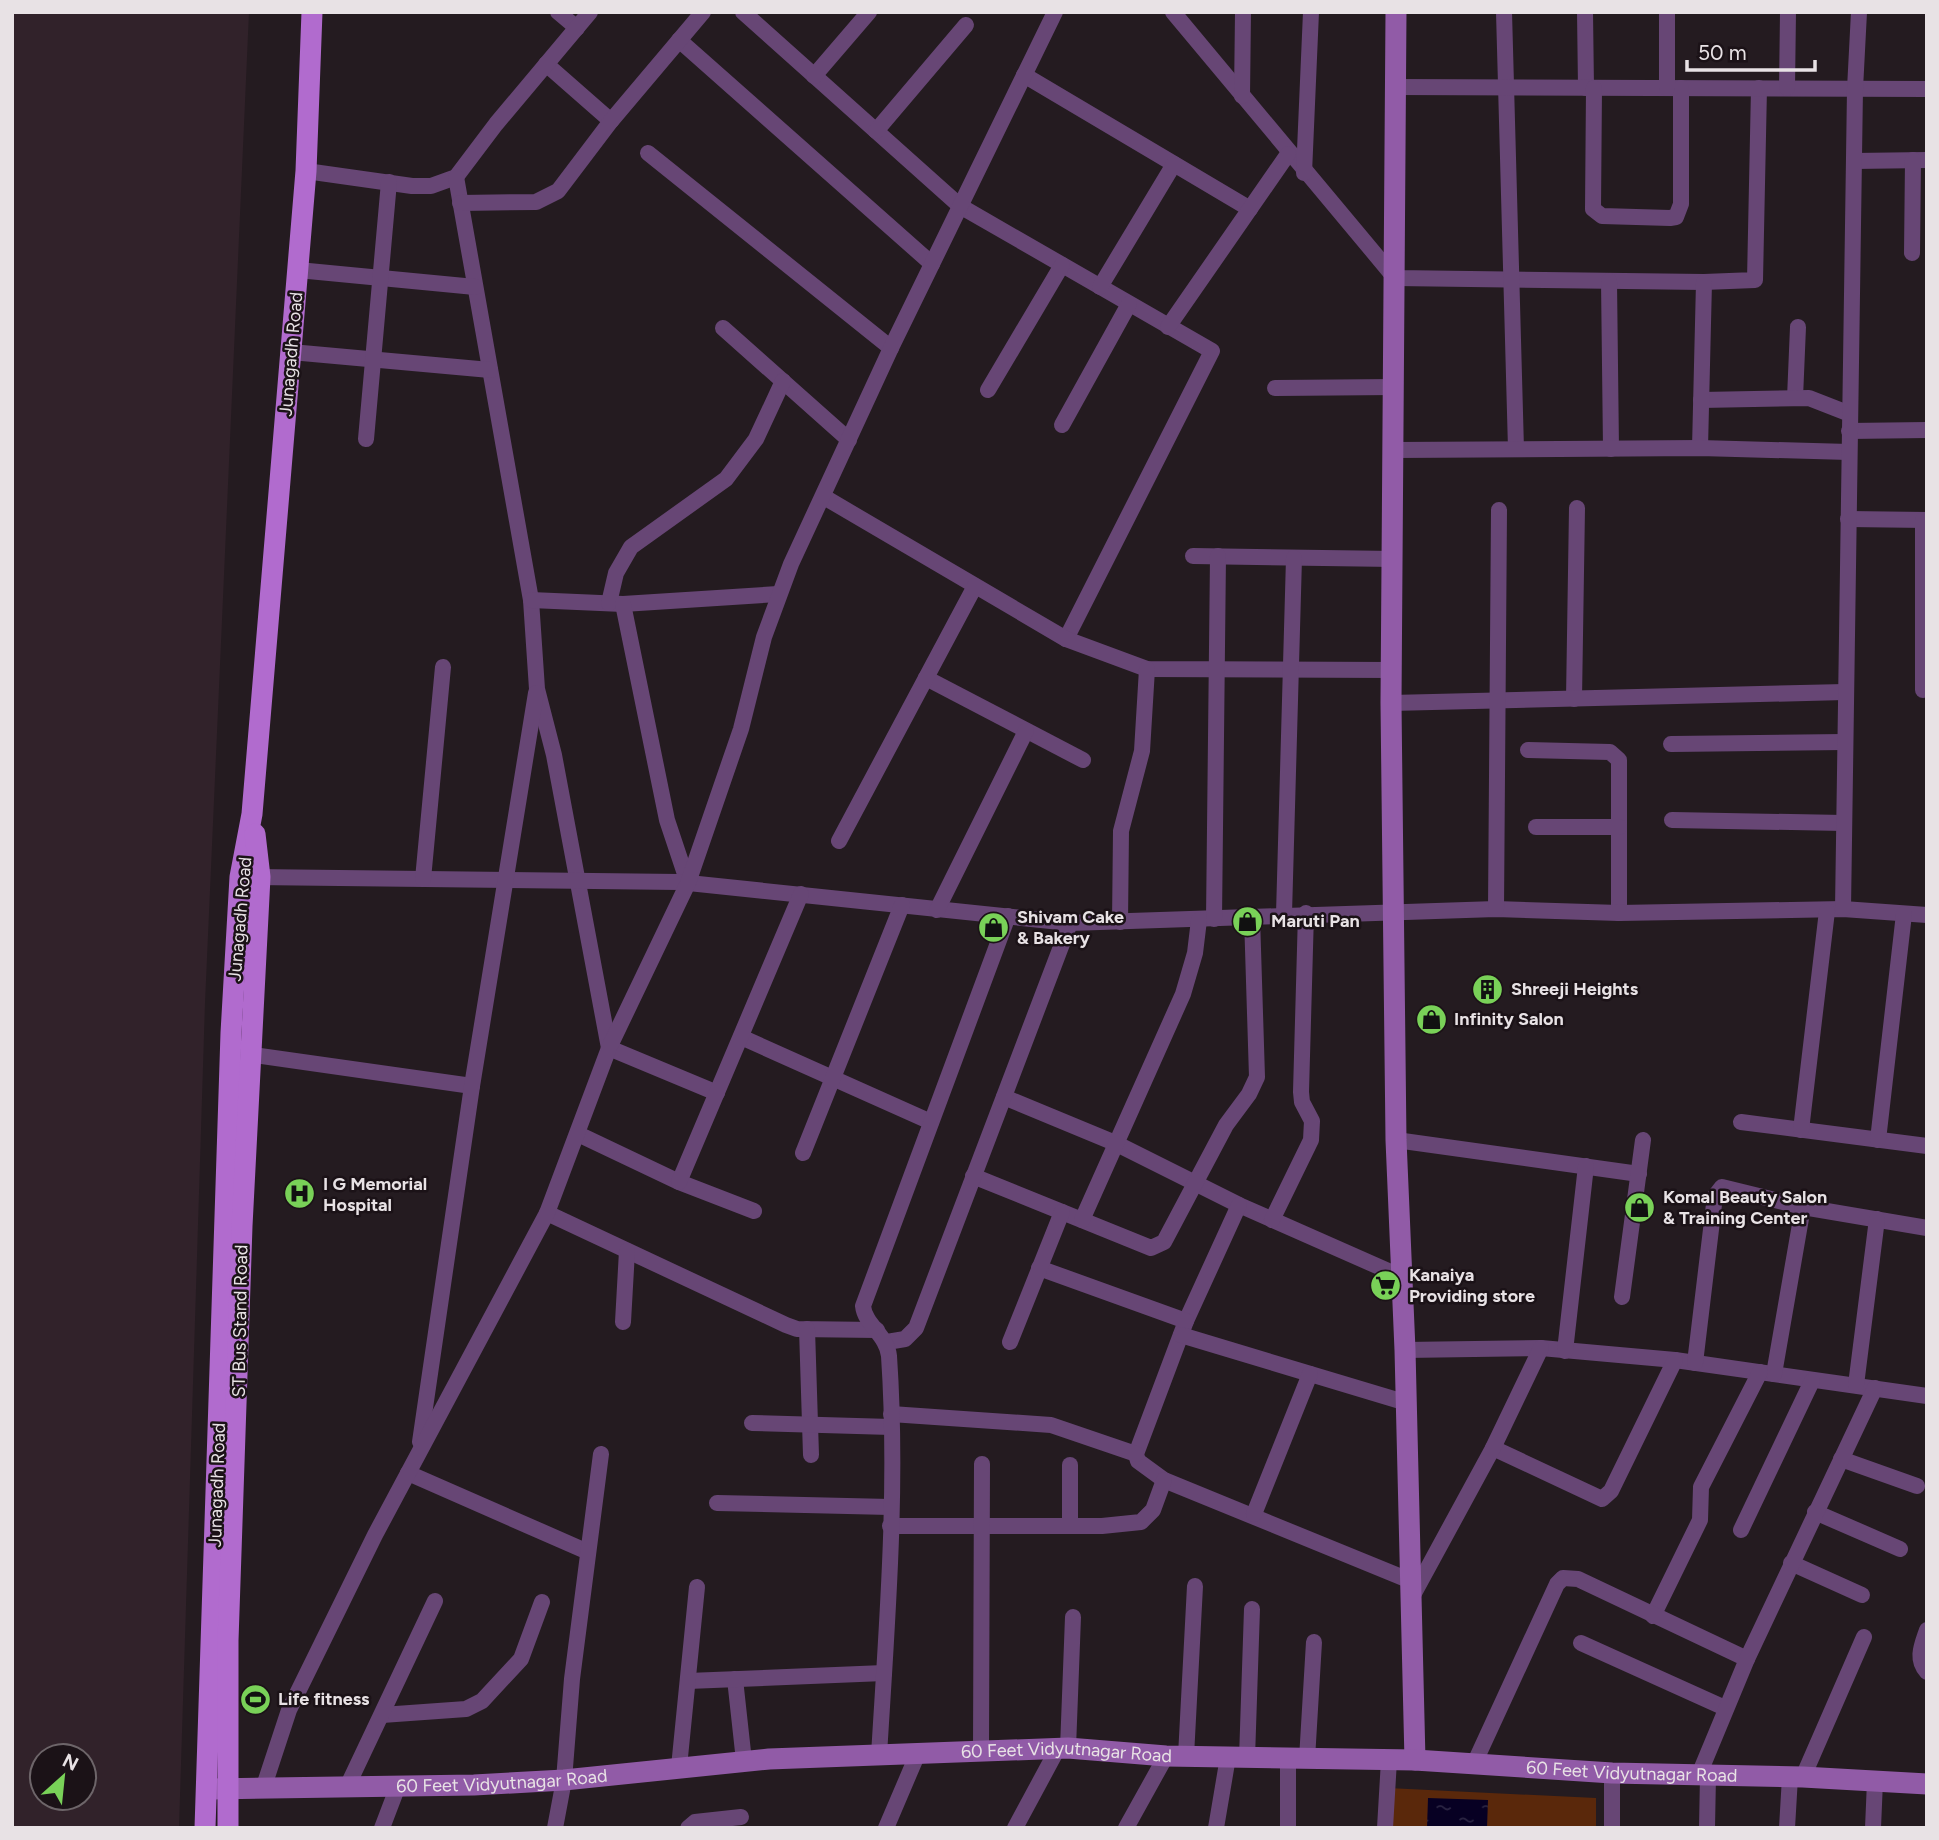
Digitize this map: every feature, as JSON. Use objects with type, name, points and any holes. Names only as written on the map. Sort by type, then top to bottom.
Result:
[{"type":"main road","name":"Junagadh Road","points":[[253,814],[306,171],[312,12]]},
{"type":"main road","name":"ST Bus Stand Road","points":[[228,1828],[228,1642],[240,1053],[253,814]]},
{"type":"main road","name":"Junagadh Road","points":[[205,1828],[240,1053]]},
{"type":"street","points":[[558,12],[576,28]]},
{"type":"street","points":[[306,171],[431,186],[456,177],[495,124],[590,12]]},
{"type":"street","points":[[460,203],[536,202],[549,198],[558,191],[611,121],[703,12]]},
{"type":"street","points":[[814,76],[869,12]]},
{"type":"street","points":[[262,1789],[289,1710],[418,1454],[547,1213],[609,1048],[688,883],[741,729],[764,637],[778,594],[891,348],[1055,12]]},
{"type":"street","points":[[1173,12],[1288,154],[1395,278],[1751,282],[1757,275],[1759,88]]},
{"type":"street","points":[[1242,96],[1243,12]]},
{"type":"street","points":[[1304,173],[1311,12]]},
{"type":"street","points":[[1396,12],[1395,450],[1391,704],[1396,1140],[1405,1350],[1415,1760]]},
{"type":"street","points":[[1504,12],[1516,449]]},
{"type":"street","points":[[1585,12],[1593,209],[1602,216],[1670,218],[1676,217],[1681,204],[1667,12]]},
{"type":"street","points":[[1787,88],[1788,12]]},
{"type":"street","points":[[1801,1130],[1835,910],[1844,822],[1855,89],[1859,12]]},
{"type":"street","points":[[749,14],[814,76],[960,206],[1212,351],[1066,639]]},
{"type":"street","points":[[876,131],[966,25]]},
{"type":"street","points":[[679,40],[932,264]]},
{"type":"street","points":[[546,64],[611,121]]},
{"type":"street","points":[[1024,75],[1250,209]]},
{"type":"street","points":[[1395,87],[1927,89]]},
{"type":"street","points":[[648,153],[891,348]]},
{"type":"street","points":[[1168,327],[1288,154]]},
{"type":"street","points":[[1854,160],[1920,160],[1912,253]]},
{"type":"street","points":[[1100,286],[1174,164]]},
{"type":"street","points":[[456,177],[531,600],[537,689],[554,755],[609,1048]]},
{"type":"street","points":[[366,439],[389,182]]},
{"type":"street","points":[[988,390],[1062,265]]},
{"type":"street","points":[[298,270],[475,287]]},
{"type":"street","points":[[1609,281],[1611,449]]},
{"type":"street","points":[[1700,449],[1704,282]]},
{"type":"street","points":[[1062,425],[1129,304]]},
{"type":"street","points":[[1796,398],[1798,327]]},
{"type":"street","points":[[723,328],[849,440]]},
{"type":"street","points":[[291,352],[490,370]]},
{"type":"street","points":[[688,883],[667,820],[616,603],[616,573],[631,547],[726,479],[755,439],[783,381]]},
{"type":"street","points":[[1275,388],[1395,387]]},
{"type":"street","points":[[1701,400],[1815,399],[1850,414]]},
{"type":"street","points":[[1849,431],[1927,430]]},
{"type":"street","points":[[1395,450],[1700,449],[1849,452]]},
{"type":"street","points":[[824,497],[1066,639],[1147,669],[1217,667],[1392,670]]},
{"type":"street","points":[[1574,699],[1577,508]]},
{"type":"street","points":[[1496,909],[1499,510]]},
{"type":"street","points":[[1848,519],[1925,520],[1923,690]]},
{"type":"street","points":[[1193,556],[1394,559]]},
{"type":"street","points":[[1082,1220],[1183,994],[1207,920],[1217,667],[1218,556]]},
{"type":"street","points":[[1283,914],[1294,558]]},
{"type":"street","points":[[839,841],[975,586]]},
{"type":"street","points":[[531,600],[616,603],[778,594]]},
{"type":"street","points":[[423,879],[443,667]]},
{"type":"street","points":[[1120,922],[1121,831],[1142,751],[1147,669]]},
{"type":"street","points":[[926,678],[1083,760]]},
{"type":"street","points":[[418,1454],[472,1086],[537,689]]},
{"type":"street","points":[[1391,704],[1845,692]]},
{"type":"street","points":[[937,909],[1026,731]]},
{"type":"street","points":[[1671,744],[1844,742]]},
{"type":"street","points":[[1528,750],[1603,751],[1616,755],[1619,760],[1619,913]]},
{"type":"street","points":[[1672,820],[1844,822]]},
{"type":"street","points":[[1536,827],[1619,827]]},
{"type":"street","points":[[250,877],[688,883],[1070,923],[1207,920],[1306,913],[1496,909],[1619,913],[1835,910],[1927,915]]},
{"type":"street","points":[[678,1182],[801,894]]},
{"type":"street","points":[[803,1153],[902,905]]},
{"type":"street","points":[[1272,1220],[1313,1129],[1301,1092],[1306,913]]},
{"type":"street","points":[[1878,1140],[1903,914]]},
{"type":"street","points":[[879,1755],[890,1526],[891,1420],[882,1336],[864,1312],[865,1299],[1008,916]]},
{"type":"street","points":[[973,1176],[1151,1248],[1158,1247],[1226,1125],[1249,1094],[1257,1077],[1252,917]]},
{"type":"street","points":[[547,1213],[786,1325],[905,1339],[916,1328],[1070,923]]},
{"type":"street","points":[[741,1037],[931,1122]]},
{"type":"street","points":[[609,1048],[717,1093]]},
{"type":"street","points":[[240,1053],[472,1086]]},
{"type":"street","points":[[1004,1097],[1115,1143],[1196,1181],[1239,1205],[1402,1277]]},
{"type":"street","points":[[1741,1122],[1927,1146]]},
{"type":"street","points":[[578,1134],[678,1182],[754,1211]]},
{"type":"street","points":[[1396,1140],[1639,1174]]},
{"type":"street","points":[[1622,1297],[1643,1140]]},
{"type":"street","points":[[1565,1351],[1586,1166]]},
{"type":"street","points":[[1695,1363],[1718,1190],[1728,1186],[1803,1207],[1927,1228]]},
{"type":"street","points":[[1136,1454],[1184,1328],[1239,1205]]},
{"type":"street","points":[[1653,1616],[1700,1520],[1701,1487],[1767,1373],[1803,1207]]},
{"type":"street","points":[[1010,1342],[1062,1212]]},
{"type":"street","points":[[1856,1385],[1877,1219]]},
{"type":"street","points":[[623,1322],[627,1251]]},
{"type":"street","points":[[1039,1268],[1184,1328],[1311,1374],[1406,1404]]},
{"type":"street","points":[[807,1329],[811,1455]]},
{"type":"street","points":[[1405,1350],[1541,1349],[1675,1360],[1812,1381],[1926,1391]]},
{"type":"street","points":[[1412,1589],[1493,1448],[1541,1349]]},
{"type":"street","points":[[1493,1448],[1602,1499],[1611,1491],[1675,1360]]},
{"type":"street","points":[[1254,1514],[1311,1374]]},
{"type":"street","points":[[1741,1531],[1812,1381]]},
{"type":"street","points":[[1707,1828],[1703,1777],[1725,1708],[1815,1511],[1875,1388]]},
{"type":"street","points":[[752,1423],[810,1426],[891,1420],[1051,1425],[1136,1454],[1143,1467],[1164,1480],[1254,1514],[1412,1589]]},
{"type":"street","points":[[555,1828],[564,1780],[601,1454]]},
{"type":"street","points":[[1841,1459],[1917,1486]]},
{"type":"street","points":[[981,1750],[982,1464]]},
{"type":"street","points":[[1070,1465],[1070,1525]]},
{"type":"street","points":[[408,1474],[588,1552]]},
{"type":"street","points":[[890,1526],[1102,1526],[1141,1522],[1153,1510],[1164,1480]]},
{"type":"street","points":[[717,1503],[890,1507]]},
{"type":"street","points":[[1815,1511],[1900,1549]]},
{"type":"street","points":[[1791,1563],[1862,1595]]},
{"type":"street","points":[[1474,1764],[1560,1580],[1574,1577],[1747,1659]]},
{"type":"street","points":[[1126,1828],[1176,1756],[1195,1586]]},
{"type":"street","points":[[679,1767],[697,1587]]},
{"type":"street","points":[[346,1787],[435,1601]]},
{"type":"street","points":[[382,1715],[466,1709],[482,1701],[521,1659],[542,1602]]},
{"type":"street","points":[[1216,1828],[1237,1757],[1252,1609]]},
{"type":"street","points":[[1015,1828],[1062,1749],[1073,1617]]},
{"type":"street","points":[[1927,1630],[1920,1656],[1927,1672]]},
{"type":"street","points":[[1787,1828],[1796,1777],[1864,1637]]},
{"type":"street","points":[[1288,1828],[1314,1642]]},
{"type":"street","points":[[1581,1643],[1725,1708]]},
{"type":"street","points":[[688,1681],[884,1672]]},
{"type":"street","points":[[735,1679],[744,1762]]},
{"type":"street","name":"60 Feet Vidyutnagar Road","points":[[207,1789],[564,1780],[744,1762],[981,1750],[1062,1749],[1176,1756],[1415,1760],[1612,1773],[1796,1777],[1927,1784]]},
{"type":"street","points":[[886,1828],[918,1753]]},
{"type":"street","points":[[1385,1828],[1389,1760]]},
{"type":"street","points":[[1612,1773],[1612,1828]]},
{"type":"street","points":[[1872,1828],[1875,1782]]},
{"type":"street","points":[[382,1828],[398,1786]]},
{"type":"street","points":[[688,1828],[695,1822],[741,1817]]},
{"type":"shaded area","points":[[12,12],[249,12],[205,1003],[179,1828],[12,1828]]},
{"type":"shaded area","points":[[1388,1788],[1596,1798],[1596,1828],[1387,1828]]},
{"type":"water","points":[[1428,1798],[1488,1800],[1487,1828],[1427,1828]]},
{"type":"place","name":"Maruti Pan","points":[[1248,921]]},
{"type":"place","name":"Shivam Cake & Bakery","points":[[994,927]]},
{"type":"place","name":"Shreeji Heights","points":[[1488,989]]},
{"type":"place","name":"Infinity Salon","points":[[1431,1019]]},
{"type":"place","name":"I G Memorial Hospital","points":[[300,1194]]},
{"type":"place","name":"Komal Beauty Salon & Training Center","points":[[1640,1207]]},
{"type":"place","name":"Kanaiya Providing store","points":[[1386,1285]]},
{"type":"place","name":"Life fitness","points":[[255,1699]]}]
